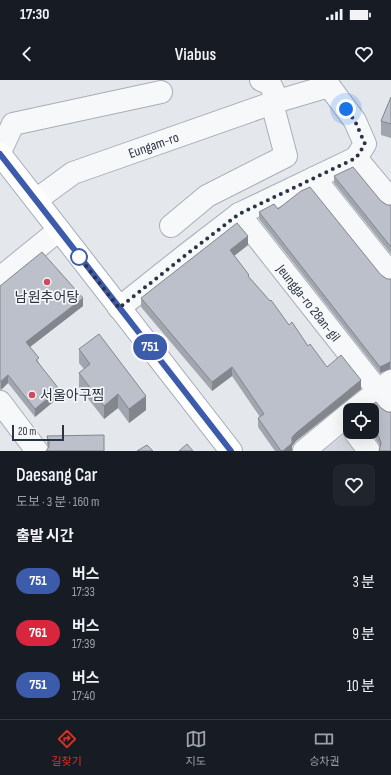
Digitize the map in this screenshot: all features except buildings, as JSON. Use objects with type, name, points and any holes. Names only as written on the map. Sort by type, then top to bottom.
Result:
[{"type":"main road","points":[[0,153],[231,451]]},
{"type":"street","points":[[171,226],[207,196],[286,156],[270,84],[261,80]]},
{"type":"street","points":[[119,308],[239,214],[356,158],[365,144],[355,121],[329,83]]},
{"type":"street","name":"Eungam-ro","points":[[36,200],[73,173],[329,83]]},
{"type":"street","points":[[0,153],[13,124],[138,88],[161,92]]},
{"type":"street","points":[[356,158],[391,200]]},
{"type":"street","points":[[314,178],[387,261]]},
{"type":"street","points":[[197,204],[220,229]]},
{"type":"street","name":"Jeungga-ro 28an-gil","points":[[239,214],[387,393]]},
{"type":"street","points":[[0,278],[59,230]]},
{"type":"street","points":[[374,403],[387,393]]},
{"type":"street","points":[[0,402],[8,425],[37,451]]},
{"type":"street","points":[[304,451],[343,425]]},
{"type":"street","points":[[362,439],[369,451]]},
{"type":"shaded area","points":[[343,436],[343,439],[347,439],[356,451],[323,451]]},
{"type":"bus line","name":"751","points":[[0,154],[231,451]]},
{"type":"place","name":"남원추어탕","points":[[47,282]]},
{"type":"place","name":"서울아구찜","points":[[32,395]]},
{"type":"route","points":[[79,257],[76,253],[119,308],[239,214],[356,158],[365,144],[355,121],[346,109]]}]
